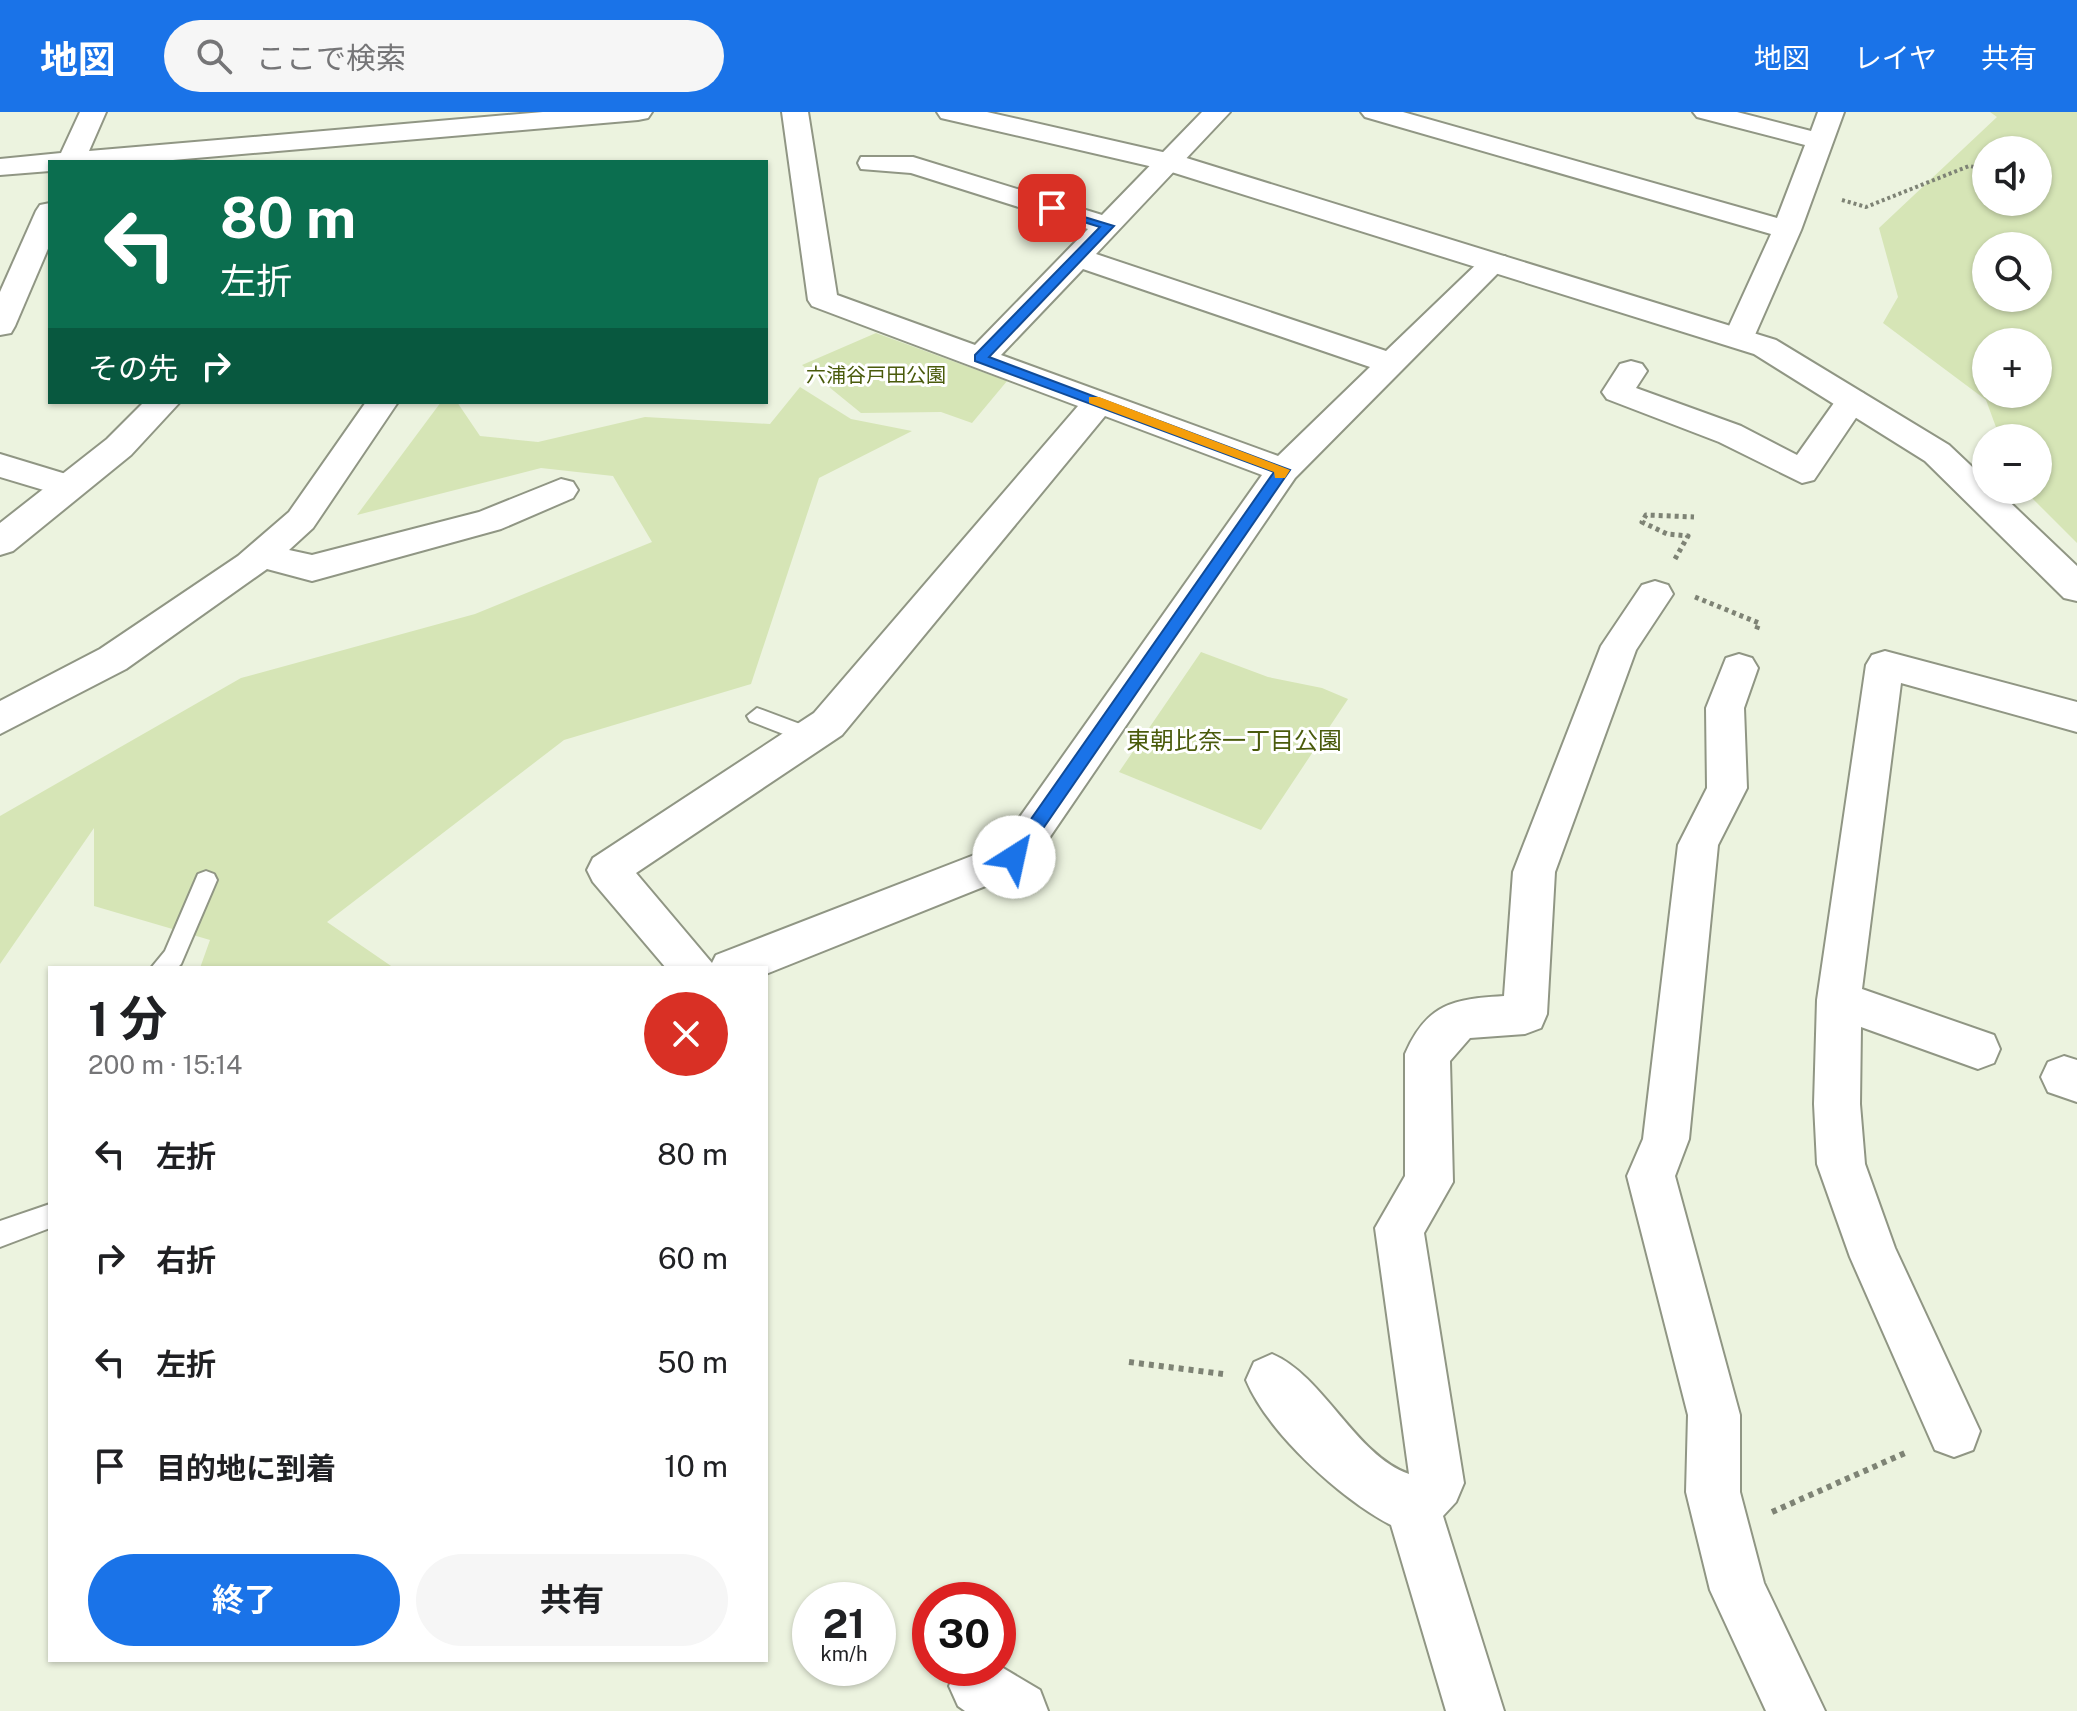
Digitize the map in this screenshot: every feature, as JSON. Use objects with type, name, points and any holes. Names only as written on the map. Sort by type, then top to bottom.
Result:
[{"type":"street","points":[[63,160],[93,112]]},
{"type":"street","points":[[264,153],[275,112]]},
{"type":"street","points":[[107,160],[264,153],[638,112]]},
{"type":"street","points":[[795,112],[823,300],[1283,470]]},
{"type":"street","points":[[951,112],[994,116],[1170,162],[1765,347],[1937,453],[2077,588]]},
{"type":"street","points":[[980,358],[1217,112]]},
{"type":"street","points":[[1374,112],[1787,230]]},
{"type":"street","points":[[1706,112],[1820,141]]},
{"type":"street","points":[[1739,337],[1787,230],[1831,112]]},
{"type":"street","points":[[0,167],[48,163]]},
{"type":"street","points":[[871,163],[913,165],[1108,226]]},
{"type":"street","points":[[0,326],[48,216]]},
{"type":"street","points":[[1077,257],[1392,364]]},
{"type":"street","points":[[736,966],[1014,857],[1283,470],[1495,262]]},
{"type":"street","points":[[1631,371],[1618,392],[1730,434],[1802,472],[1852,400]]},
{"type":"street","points":[[682,963],[608,870],[828,724],[1099,402]]},
{"type":"street","points":[[0,542],[119,447],[161,404]]},
{"type":"street","points":[[0,719],[113,659],[260,555],[301,520],[381,404]]},
{"type":"street","points":[[0,465],[67,486]]},
{"type":"street","points":[[260,555],[312,568],[489,521],[561,490]]},
{"type":"street","points":[[1414,1508],[1437,1483],[1399,1228],[1429,1182],[1427,1054],[1459,1019],[1525,1014],[1534,872],[1619,646],[1676,586]]},
{"type":"street","points":[[1954,1431],[1874,1257],[1841,1164],[1837,1104],[1839,1000],[1885,665],[2077,717]]},
{"type":"street","points":[[1739,668],[1725,708],[1727,788],[1698,845],[1666,1139],[1651,1176],[1714,1415],[1713,1492],[1738,1590],[1796,1711]]},
{"type":"street","points":[[1839,1000],[1978,1049]]},
{"type":"street","points":[[1272,1380],[1297,1410],[1389,1498],[1414,1508]]},
{"type":"street","points":[[1414,1508],[1436,1591],[1475,1711]]},
{"type":"lane","points":[[757,716],[809,736]]},
{"type":"lane","points":[[164,966],[173,957],[206,880]]},
{"type":"lane","points":[[0,1234],[48,1217]]},
{"type":"path","points":[[1866,207],[1972,167]]},
{"type":"path","points":[[1694,517],[1646,515],[1642,522],[1667,534],[1688,536],[1672,563],[1676,586],[1759,623]]},
{"type":"path","points":[[1129,1362],[1272,1380]]},
{"type":"path","points":[[1723,1534],[1954,1431]]},
{"type":"green space","points":[[1990,112],[2077,112],[2077,543],[2038,504],[2052,504],[2052,424],[1995,424],[1989,408],[2052,408],[2052,328],[1972,328],[1972,390],[1883,323],[1898,297],[1879,228],[1972,141],[1972,216],[2052,216],[2052,136],[1977,136],[1997,117]]},
{"type":"green space","name":"六浦谷戸田公園","points":[[876,333],[1007,381],[972,423],[941,412],[861,413],[802,365]]},
{"type":"green space","points":[[800,387],[851,419],[912,431],[819,478],[751,684],[564,740],[327,922],[391,966],[201,966],[210,940],[94,906],[94,828],[0,964],[0,816],[241,678],[475,614],[652,542],[613,476],[541,468],[357,515],[440,404],[458,404],[480,436],[538,442],[645,417],[770,424]]},
{"type":"green space","name":"東朝比奈一丁目公園","points":[[1201,652],[1268,677],[1322,688],[1348,699],[1261,830],[1119,772]]},
{"type":"slow traffic","points":[[1094,400],[1283,470],[1280,475]]},
{"type":"route","points":[[1014,857],[1283,470],[980,358],[1108,226],[1052,208]]}]
